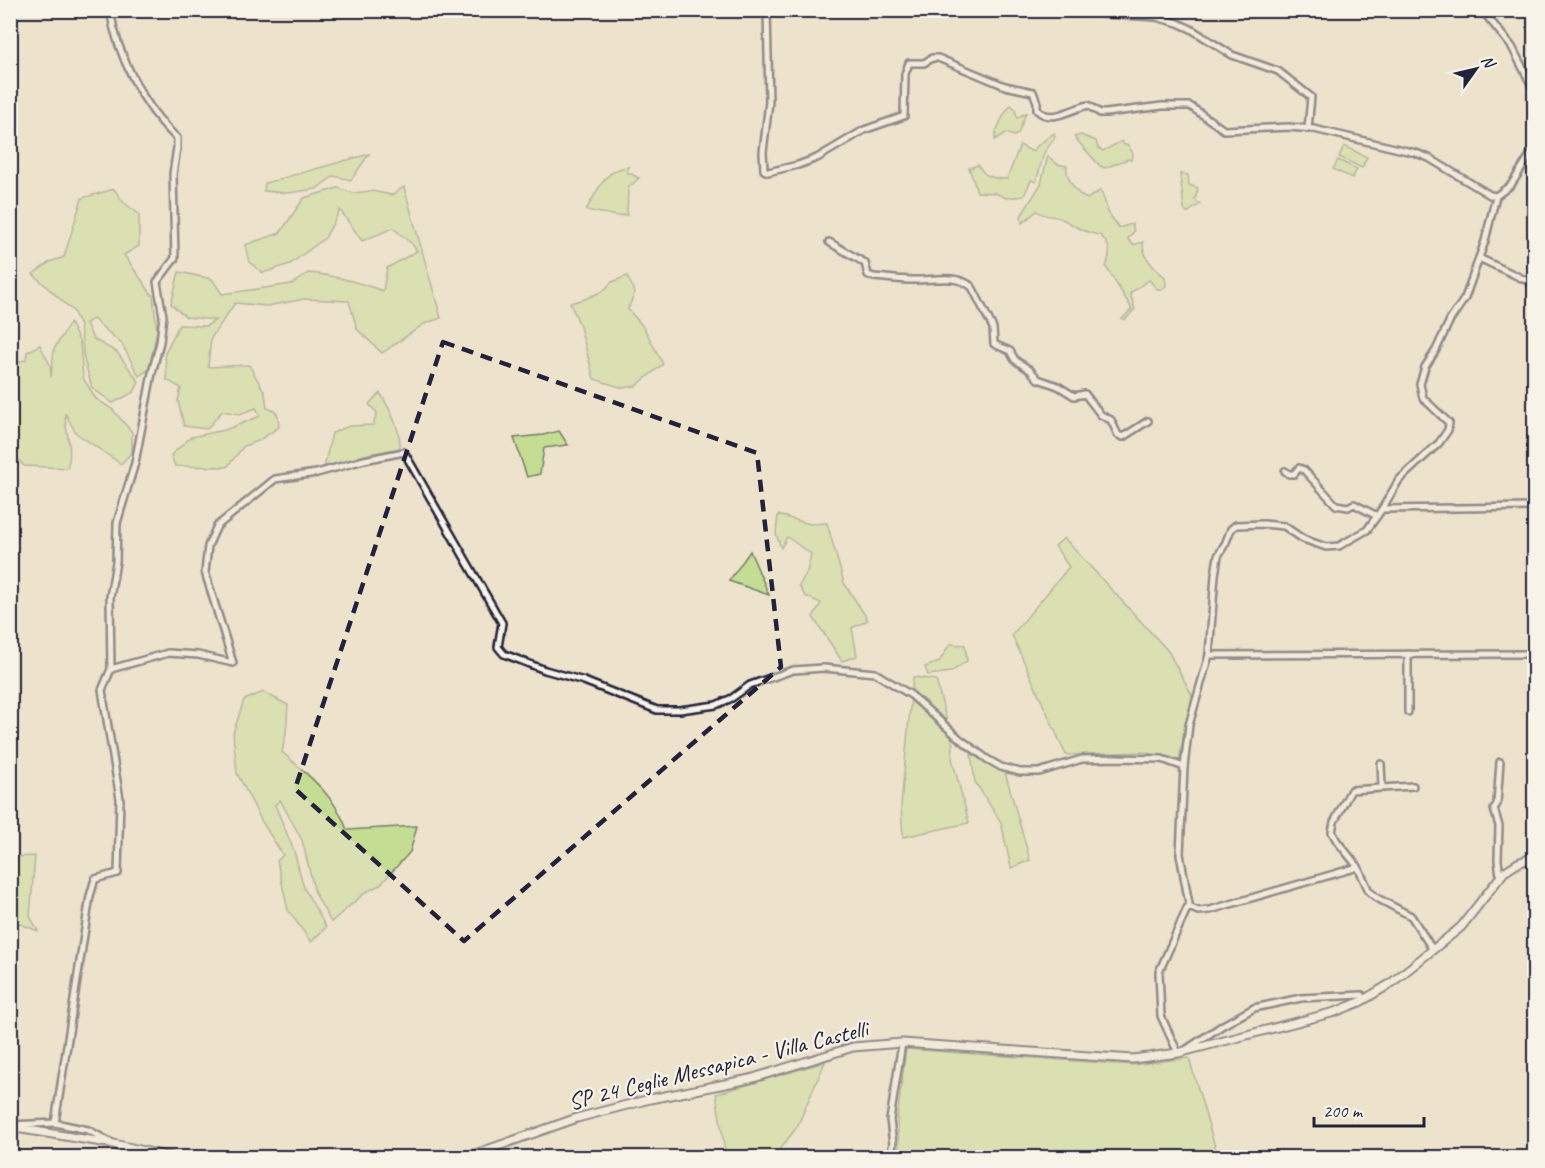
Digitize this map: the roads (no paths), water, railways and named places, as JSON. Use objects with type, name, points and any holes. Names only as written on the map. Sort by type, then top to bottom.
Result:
[{"type":"main road","name":"SP 24 Ceglie Messapica - Villa Castelli","points":[[464,1158],[577,1118],[613,1108],[750,1079],[853,1047],[902,1043],[1133,1059],[1180,1052],[1335,1012],[1360,997],[1390,984],[1468,919],[1500,876],[1510,867],[1534,857]]},
{"type":"main road","points":[[10,1126],[114,1144],[176,1158]]},
{"type":"street","points":[[55,1123],[90,896],[95,879],[118,873],[120,799],[102,690],[111,669],[110,597],[116,562],[117,523],[135,463],[160,342],[163,316],[157,282],[174,258],[173,174],[177,138],[160,123],[116,43],[110,10]]},
{"type":"street","points":[[767,10],[769,102],[763,152],[764,170],[768,172],[817,158],[864,130],[904,116],[905,74],[909,63],[924,63],[932,58],[938,58],[1005,86],[1033,92],[1037,102],[1036,110],[1042,116],[1053,117],[1088,105],[1100,113],[1162,106],[1190,106],[1224,130],[1288,127],[1308,129],[1416,153],[1429,158],[1490,195],[1496,196]]},
{"type":"street","points":[[1080,10],[1089,13],[1106,12],[1166,19],[1191,29],[1232,55],[1278,71],[1311,97],[1308,129]]},
{"type":"street","points":[[1482,10],[1512,47],[1534,90]]},
{"type":"street","points":[[1360,997],[1301,998],[1254,1008],[1180,1052],[1161,1016],[1159,972],[1189,907],[1180,854],[1184,767],[1189,725],[1209,655],[1218,556],[1231,529],[1236,525],[1284,526],[1303,539],[1326,548],[1339,546],[1367,530],[1399,480],[1439,443],[1448,430],[1449,423],[1439,410],[1423,398],[1420,384],[1425,367],[1450,320],[1465,298],[1496,196],[1511,185],[1534,149]]},
{"type":"street","points":[[829,242],[865,263],[868,275],[874,277],[915,281],[939,278],[967,283],[972,287],[993,328],[994,344],[1010,351],[1015,360],[1030,370],[1038,379],[1058,386],[1074,396],[1085,394],[1101,415],[1111,420],[1118,435],[1123,437],[1148,421]]},
{"type":"street","points":[[1479,258],[1534,284]]},
{"type":"street","points":[[111,669],[168,653],[198,655],[233,663],[205,572],[208,546],[217,526],[275,479],[317,473],[404,452],[502,623],[498,647],[504,654],[545,670],[584,681],[657,710],[680,710],[716,705],[732,698],[750,685],[793,670],[824,668],[875,673],[911,695],[942,725],[1001,767],[1020,772],[1039,772],[1082,759],[1115,758],[1162,759],[1184,767]]},
{"type":"street","points":[[1285,471],[1294,474],[1299,468],[1304,470],[1336,505],[1348,507],[1354,504],[1377,516]]},
{"type":"street","points":[[1382,509],[1534,507]]},
{"type":"street","points":[[1408,654],[1408,712]]},
{"type":"street","points":[[1209,655],[1534,654]]},
{"type":"street","points":[[1500,762],[1497,804],[1494,809],[1499,826],[1500,876]]},
{"type":"street","points":[[1381,764],[1382,787]]},
{"type":"street","points":[[1413,786],[1351,790],[1332,826],[1332,832],[1358,867],[1369,891],[1377,898],[1412,916],[1433,950]]},
{"type":"street","points":[[1189,907],[1198,911],[1210,910],[1358,867]]},
{"type":"street","points":[[889,1158],[893,1144],[890,1120],[902,1043]]},
{"type":"street","points":[[10,1126],[55,1123],[88,1130],[136,1158]]}]
